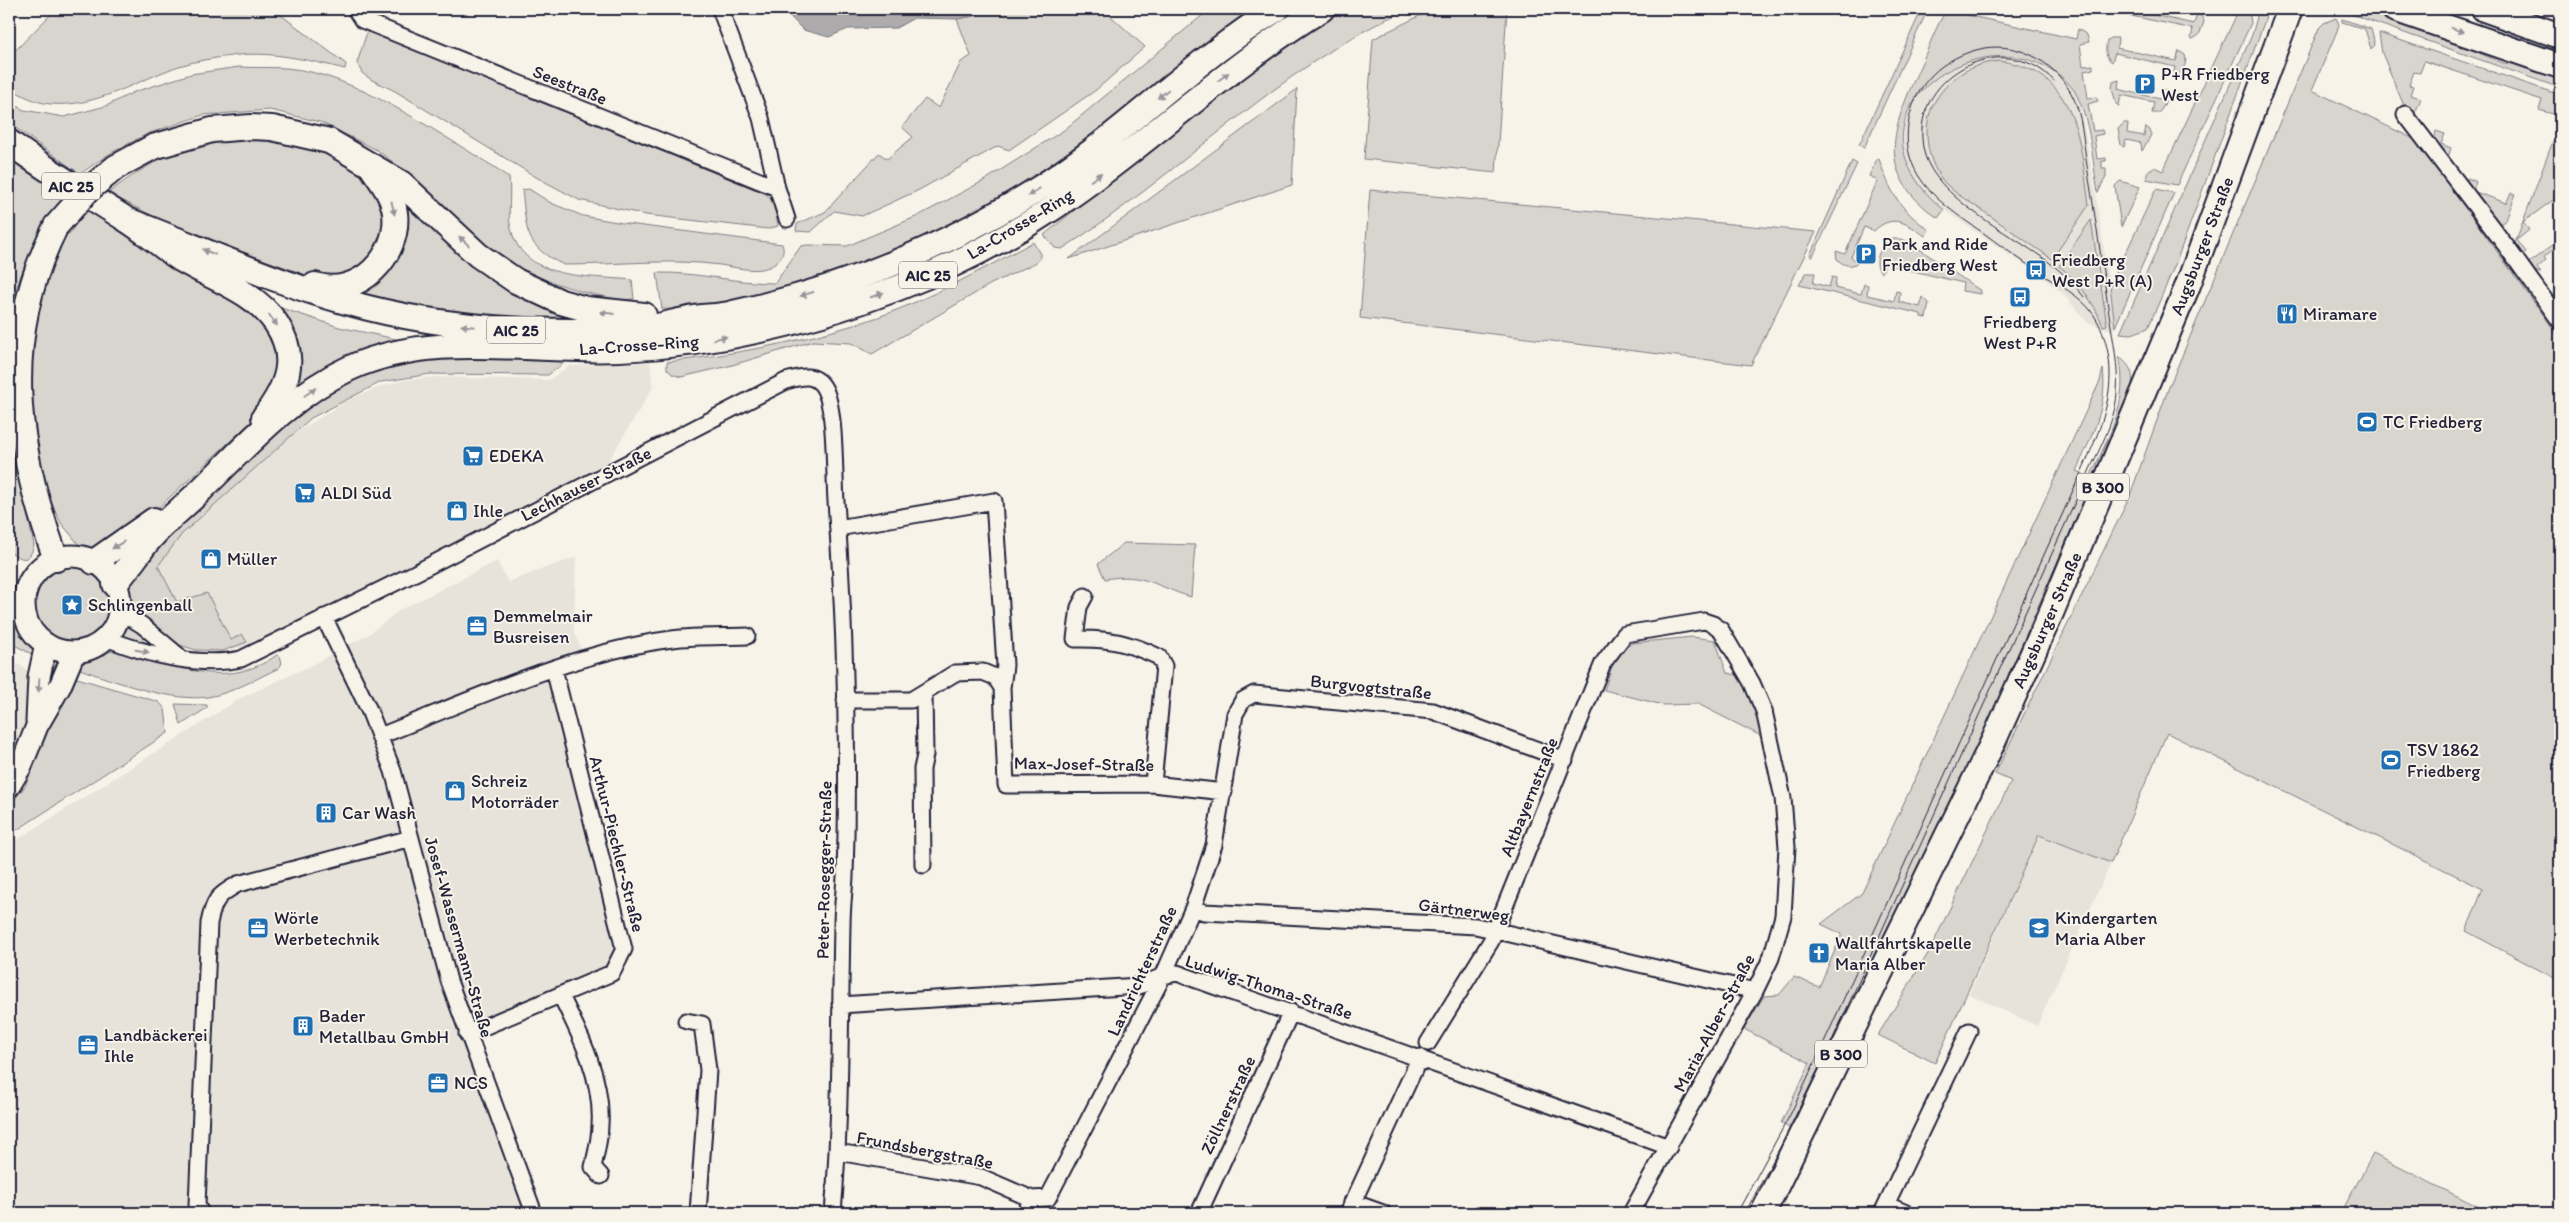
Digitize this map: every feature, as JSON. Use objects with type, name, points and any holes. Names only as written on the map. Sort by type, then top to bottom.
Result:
[{"type":"main road","name":"La-Crosse-Ring","points":[[690,318],[730,314],[841,284],[884,268],[953,238],[1032,193],[1100,144],[1238,35],[1277,9]]},
{"type":"main road","name":"La-Crosse-Ring","points":[[462,345],[593,350],[686,344],[797,320],[899,288],[969,256],[1054,207],[1255,52],[1322,9]]},
{"type":"main road","name":"Augsburger Straße","points":[[1763,1213],[1994,740],[2051,613],[2188,285],[2290,9]]},
{"type":"main road","points":[[2394,9],[2560,66]]},
{"type":"main road","points":[[2484,9],[2560,36]]},
{"type":"main road","points":[[56,559],[33,492],[23,452],[14,380],[16,335],[22,300],[38,259],[56,226],[88,190],[116,167],[138,154],[167,142],[212,130],[251,127],[292,131],[329,141],[401,183],[484,259],[516,281],[538,292],[561,302],[600,312],[690,318]]},
{"type":"main road","name":"AIC 25","points":[[9,142],[73,187],[127,220],[183,260],[206,271],[231,277],[343,317],[462,345]]},
{"type":"main road","points":[[270,276],[329,288],[354,282],[377,268],[390,246],[396,215],[390,194],[371,165]]},
{"type":"main road","name":"AIC 25","points":[[127,220],[270,276],[344,302],[450,325],[525,331],[580,331],[652,327],[690,318]]},
{"type":"main road","points":[[94,562],[167,510],[260,422],[280,396],[285,384],[288,373],[286,349],[276,322],[258,302],[206,271]]},
{"type":"main road","points":[[115,584],[146,543],[272,421],[326,380],[351,367],[384,356],[462,345]]},
{"type":"main road","points":[[76,556],[94,562],[108,573],[115,584],[119,611],[113,629],[106,638],[88,649],[74,653],[61,651],[46,644],[16,609],[34,575],[56,559],[76,556]]},
{"type":"main road","points":[[37,726],[39,677],[46,644]]},
{"type":"main road","points":[[9,786],[21,766],[37,726],[60,686],[74,653]]},
{"type":"street","name":"Seestraße","points":[[355,9],[362,20],[777,188]]},
{"type":"street","points":[[720,9],[761,118],[777,188],[787,219]]},
{"type":"street","points":[[2405,114],[2506,246],[2560,322]]},
{"type":"street","name":"Lechhauser Straße","points":[[106,638],[140,651],[204,663],[220,663],[241,659],[786,381],[805,376],[816,379],[824,389]]},
{"type":"street","name":"Peter-Rosegger-Straße","points":[[824,389],[830,414],[838,528],[845,700],[845,878],[840,1005],[838,1152],[833,1213]]},
{"type":"street","name":"Max-Josef-Straße","points":[[838,528],[994,502],[1004,665],[1002,688],[1006,785],[1153,784],[1224,792]]},
{"type":"street","points":[[1085,596],[1079,607],[1075,639],[1105,638],[1132,644],[1159,656],[1164,666],[1153,784]]},
{"type":"street","name":"Lechhauser Straße","points":[[119,611],[142,626],[180,657]]},
{"type":"street","name":"Josef-Wassermann-Straße","points":[[324,617],[380,736],[393,771],[449,981],[534,1213]]},
{"type":"street","name":"Altbayernstraße","points":[[1428,1043],[1496,930],[1500,914],[1603,663],[1625,634],[1704,621]]},
{"type":"street","name":"Maria-Alber-Straße","points":[[1631,1213],[1755,991],[1771,958],[1783,916],[1788,847],[1783,798],[1764,712],[1752,683],[1721,630],[1713,624],[1704,621]]},
{"type":"street","points":[[380,736],[554,669],[628,648],[671,639],[747,636]]},
{"type":"street","name":"Arthur-Piechler-Straße","points":[[467,1034],[612,973],[624,948],[554,669]]},
{"type":"street","points":[[845,700],[911,700],[924,694],[955,673],[983,672],[995,677],[1002,688]]},
{"type":"street","points":[[923,865],[922,769],[925,755],[924,694]]},
{"type":"street","name":"Burgvogtstraße","points":[[1235,714],[1243,700],[1254,694],[1433,711],[1564,760]]},
{"type":"street","name":"Landrichterstraße","points":[[1032,1198],[1048,1198],[1163,976],[1193,908],[1214,845],[1235,714]]},
{"type":"street","points":[[201,1213],[197,1205],[209,922],[212,906],[220,894],[238,884],[411,838]]},
{"type":"street","name":"Gärtnerweg","points":[[1193,908],[1204,912],[1476,926],[1755,991]]},
{"type":"street","name":"Ludwig-Thoma-Straße","points":[[840,1005],[1139,986],[1163,976],[1177,973],[1669,1147]]},
{"type":"street","points":[[561,996],[575,1022],[598,1088],[600,1125],[593,1167],[601,1176]]},
{"type":"street","name":"Zöllnerstraße","points":[[1199,1213],[1291,1012]]},
{"type":"street","points":[[686,1021],[702,1024],[708,1070],[698,1213]]},
{"type":"street","points":[[1906,1213],[1885,1209],[1969,1031]]},
{"type":"street","points":[[1383,1213],[1350,1208],[1420,1058]]},
{"type":"street","name":"Frundsbergstraße","points":[[838,1152],[981,1177],[1032,1198]]},
{"type":"street","points":[[1025,1213],[1032,1198]]},
{"type":"shaded area","points":[[56,9],[273,9],[346,64],[345,69],[303,59],[245,54],[198,61],[179,66],[116,92],[84,102],[68,104],[45,103],[29,98],[9,88],[9,57]]},
{"type":"shaded area","points":[[783,9],[988,9],[974,16],[957,19],[914,18],[896,28],[848,29],[829,37],[803,30]]},
{"type":"shaded area","points":[[988,9],[1103,9],[1145,47],[1096,90],[1009,150],[998,146],[919,190],[862,216],[834,211],[811,232],[796,231],[797,224],[825,212],[879,153],[887,159],[913,137],[902,127],[925,99],[939,108],[961,62],[971,56],[957,19],[974,16]]},
{"type":"shaded area","points":[[1210,9],[1258,9],[1085,141],[1026,181],[965,217],[902,249],[834,275],[763,295],[726,303],[687,309],[662,309],[657,273],[687,274],[760,283],[775,283],[801,246],[847,246],[918,216],[985,180],[1064,130]]},
{"type":"shaded area","points":[[1342,9],[1408,9],[1361,33],[1316,60],[1106,220],[1062,249],[1055,248],[1044,235],[1249,68]]},
{"type":"shaded area","points":[[1433,9],[1507,9],[1496,173],[1364,159],[1373,39]]},
{"type":"shaded area","points":[[1922,9],[1928,9],[1864,148],[1859,145]]},
{"type":"shaded area","points":[[1947,9],[1963,9],[1962,14],[2076,39],[2078,29],[2087,35],[2089,42],[2080,44],[2083,66],[2093,65],[2093,69],[2084,71],[2088,98],[2096,97],[2098,101],[2088,104],[2093,131],[2102,130],[2103,134],[2094,136],[2097,159],[2106,158],[2106,161],[2102,161],[2102,168],[2106,168],[2106,176],[2098,193],[2084,114],[2074,90],[2043,65],[2006,56],[1969,62],[1936,78],[1912,103],[1902,136],[1911,172],[1944,210],[1938,218],[1918,201],[1904,184],[1897,167],[1894,149],[1896,131],[1909,91],[1935,31]]},
{"type":"shaded area","points":[[2098,9],[2126,9],[2194,24],[2197,14],[2202,17],[2204,22],[2199,35],[2193,39],[2191,38],[2193,29]]},
{"type":"shaded area","points":[[2230,9],[2249,9],[2251,23],[2177,185],[2146,179],[2148,171],[2154,167],[2163,171],[2236,16],[2227,11]]},
{"type":"shaded area","points":[[2255,9],[2267,9],[2265,20],[2175,265],[2148,328],[2132,334],[2120,333],[2252,35],[2257,17]]},
{"type":"shaded area","points":[[2349,9],[2364,9],[2459,40],[2479,53],[2503,63],[2527,65],[2560,76],[2560,88],[2348,13]]},
{"type":"shaded area","points":[[2336,18],[2339,24],[2337,31],[2312,90],[2416,140],[2560,338],[2560,981],[2466,931],[2483,889],[2167,733],[2111,863],[2039,835],[1935,1063],[1878,1035],[1929,952],[2011,781],[1995,774],[2129,498],[2169,387],[2319,28],[2324,23]]},
{"type":"shaded area","points":[[2342,19],[2371,29],[2375,45],[2371,49],[2365,29],[2342,22]]},
{"type":"shaded area","points":[[367,32],[380,33],[413,49],[766,194],[774,203],[778,226],[768,229],[646,215],[579,200],[536,177],[362,73],[357,63]]},
{"type":"shaded area","points":[[2379,33],[2560,95],[2560,116],[2539,110],[2542,100],[2424,61],[2420,73],[2414,72],[2409,85],[2413,86],[2410,95],[2421,98],[2416,111],[2404,106],[2382,53]]},
{"type":"shaded area","points":[[2111,38],[2118,38],[2117,48],[2176,61],[2179,51],[2185,55],[2185,65],[2182,71],[2173,76],[2175,67],[2115,53],[2112,62],[2108,58],[2106,50],[2107,41]]},
{"type":"shaded area","points":[[2000,43],[2027,50],[2053,65],[2074,90],[2080,105],[2096,195],[2115,327],[2113,331],[2087,322],[2063,294],[2045,279],[1926,196],[1914,178],[1908,164],[1904,150],[1904,125],[1912,96],[1927,73],[1947,57],[1971,46]]},
{"type":"shaded area","points":[[1999,61],[2025,67],[2045,78],[2060,94],[2070,113],[2077,134],[2089,205],[2052,259],[1953,191],[1943,181],[1934,167],[1928,147],[1927,126],[1929,116],[1932,107],[1943,90],[1956,77],[1971,68]]},
{"type":"shaded area","points":[[239,67],[286,68],[312,72],[367,93],[422,122],[509,178],[510,224],[516,243],[527,257],[541,266],[558,272],[632,280],[634,299],[620,300],[583,292],[515,270],[449,214],[420,183],[377,150],[320,122],[270,110],[203,115],[147,134],[109,154],[80,174],[9,123],[9,102],[24,110],[64,117],[106,106],[134,92],[191,74]]},
{"type":"shaded area","points":[[2119,80],[2118,89],[2160,99],[2163,90],[2165,90],[2169,97],[2159,113],[2152,113],[2154,102],[2121,95],[2119,106],[2116,104],[2112,88],[2113,82]]},
{"type":"shaded area","points":[[1297,89],[1292,185],[1069,259],[1288,96]]},
{"type":"shaded area","points":[[2124,123],[2128,123],[2127,133],[2144,136],[2146,127],[2150,130],[2151,135],[2142,151],[2141,143],[2126,140],[2124,147],[2121,145],[2118,129]]},
{"type":"shaded area","points":[[2436,131],[2445,134],[2441,144],[2451,148],[2447,161],[2434,142]]},
{"type":"shaded area","points":[[237,138],[277,140],[314,149],[347,164],[374,183],[387,218],[383,239],[372,260],[348,277],[320,280],[176,228],[108,193],[130,177],[180,150],[210,140]]},
{"type":"shaded area","points":[[2560,139],[2560,195],[2523,222],[2529,230],[2517,240],[2526,252],[2521,256],[2515,243],[2553,141]]},
{"type":"shaded area","points":[[9,152],[68,194],[47,221],[31,250],[9,314]]},
{"type":"shaded area","points":[[1877,159],[1879,159],[1897,199],[1910,215],[1929,230],[1925,236],[1906,224],[1893,221],[1887,222],[1874,231],[1864,227],[1851,257],[1858,262],[1847,265],[1837,259],[1836,251],[1845,254],[1878,180],[1869,176]]},
{"type":"shaded area","points":[[1852,161],[1857,164],[1812,258],[1810,255]]},
{"type":"shaded area","points":[[2467,178],[2476,182],[2473,191],[2506,203],[2511,193],[2516,194],[2505,221],[2497,225],[2466,191]]},
{"type":"shaded area","points":[[2120,181],[2140,187],[2121,227],[2115,186]]},
{"type":"shaded area","points":[[393,183],[450,238],[609,320],[508,318],[424,309],[347,292],[385,268]]},
{"type":"shaded area","points":[[529,189],[551,203],[583,216],[628,224],[782,244],[782,255],[779,261],[773,265],[757,270],[681,262],[564,265],[541,251],[530,235],[525,216],[522,190]]},
{"type":"shaded area","points":[[2156,189],[2174,193],[2115,327],[2110,286]]},
{"type":"shaded area","points":[[1370,190],[1816,232],[1751,365],[1360,318]]},
{"type":"shaded area","points":[[87,209],[157,256],[220,288],[271,329],[280,369],[254,419],[143,522],[94,550],[81,547],[61,523],[44,486],[32,451],[28,317],[65,231],[69,234]]},
{"type":"shaded area","points":[[2091,220],[2107,325],[2103,326],[2085,293],[2059,266]]},
{"type":"shaded area","points":[[1891,239],[1901,239],[1909,242],[1981,291],[1981,294],[1962,291],[1963,283],[1885,264],[1882,273],[1877,265],[1878,255],[1883,246]]},
{"type":"shaded area","points":[[1033,242],[1040,254],[1040,259],[1035,263],[991,284],[872,354],[851,343],[813,341],[729,366],[681,377],[672,374],[667,369],[667,362],[714,356],[785,343],[854,325],[923,299]]},
{"type":"shaded area","points":[[2554,244],[2556,247],[2544,257],[2546,260],[2537,268],[2541,273],[2533,271],[2527,264]]},
{"type":"shaded area","points":[[1806,273],[1815,273],[1813,283],[1829,287],[1832,277],[1836,278],[1835,288],[1861,294],[1864,284],[1868,285],[1867,295],[1894,301],[1896,291],[1900,292],[1899,302],[1920,307],[1923,297],[1929,303],[1926,318],[1921,317],[1921,314],[1799,285]]},
{"type":"shaded area","points":[[269,304],[339,327],[410,342],[285,398]]},
{"type":"shaded area","points":[[439,355],[569,359],[548,375],[430,374],[381,382],[311,418],[182,534],[158,566],[177,602],[207,593],[231,640],[242,634],[247,642],[223,651],[196,650],[173,643],[149,626],[130,606],[127,591],[134,572],[153,543],[292,409],[361,369]]},
{"type":"shaded area","points":[[2119,357],[2132,373],[2130,393],[1938,834],[1794,1131],[1781,1123],[1810,1063],[1744,1029],[1764,996],[1779,995],[1794,977],[1819,987],[1842,934],[1821,924],[1862,893],[2100,381],[2103,369],[2104,383],[2101,409],[2076,471],[2090,477],[2110,433],[2119,404],[2122,389],[2122,373]]},
{"type":"shaded area","points":[[650,362],[653,387],[608,462],[251,648],[221,648],[139,592],[152,559],[278,444],[348,400],[380,387],[405,380],[435,377],[549,380],[569,366]]},
{"type":"shaded area","points":[[9,429],[34,545],[27,558],[18,557],[9,551]]},
{"type":"shaded area","points":[[1124,543],[1195,545],[1191,597],[1141,579],[1119,577],[1105,579],[1098,564]]},
{"type":"shaded area","points":[[576,557],[574,631],[582,652],[553,663],[624,947],[611,972],[473,1022],[541,1213],[9,1213],[9,845],[241,698],[310,666],[369,634],[400,610],[497,561],[508,582]]},
{"type":"shaded area","points":[[80,565],[93,571],[104,582],[110,595],[108,618],[93,635],[80,641],[64,641],[51,635],[36,618],[34,595],[40,582],[57,567]]},
{"type":"shaded area","points":[[125,619],[161,649],[117,636]]},
{"type":"shaded area","points":[[9,623],[24,631],[32,645],[35,656],[9,642]]},
{"type":"shaded area","points":[[1692,637],[1715,640],[1727,673],[1738,675],[1757,705],[1761,736],[1698,704],[1663,705],[1604,690],[1616,655],[1632,643]]},
{"type":"shaded area","points":[[121,651],[200,672],[238,672],[257,666],[277,655],[280,656],[282,663],[279,668],[236,689],[208,697],[193,698],[142,689],[77,668],[80,663],[90,656]]},
{"type":"shaded area","points":[[9,659],[31,672],[28,726],[9,767]]},
{"type":"shaded area","points":[[70,676],[159,702],[165,709],[168,733],[9,835],[9,807],[25,786]]},
{"type":"shaded area","points":[[175,704],[207,705],[207,708],[181,725]]},
{"type":"shaded area","name":"Kindergarten Maria Alber","points":[[2039,835],[2111,863],[2037,1026],[1969,994]]},
{"type":"shaded area","points":[[2373,1154],[2491,1213],[2341,1213]]},
{"type":"tram line","points":[[1737,1213],[1791,1113],[1831,1027],[2103,419],[2110,382],[2109,362],[2106,343],[2098,322],[2088,307],[2061,286],[1951,210],[1936,197],[1914,168],[1908,150],[1908,131],[1912,108],[1922,87],[1937,70],[1955,58],[1976,50],[1990,47],[2018,50],[2031,55],[2054,71],[2071,93],[2078,110],[2115,354],[2117,373],[2116,404],[2105,437],[1837,1030],[1797,1116],[1745,1213]]},
{"type":"tram line","points":[[2054,81],[2033,65],[2010,58],[1986,59],[1963,68],[1944,82],[1930,102],[1922,125],[1924,152],[1932,170],[1963,203],[2045,259],[2067,278],[2084,297]]},
{"type":"place","name":"P+R Friedberg West","points":[[2145,84]]},
{"type":"place","name":"Park and Ride Friedberg West","points":[[1866,254]]},
{"type":"place","name":"Friedberg West P+R (A)","points":[[2036,270]]},
{"type":"place","name":"Friedberg West P+R","points":[[2020,297]]},
{"type":"place","name":"Miramare","points":[[2287,314]]},
{"type":"place","name":"TC Friedberg","points":[[2367,422]]},
{"type":"place","name":"EDEKA","points":[[473,456]]},
{"type":"place","name":"ALDI Süd","points":[[305,493]]},
{"type":"place","name":"Ihle","points":[[457,511]]},
{"type":"place","name":"Müller","points":[[211,559]]},
{"type":"place","name":"Schlingenball","points":[[72,605]]},
{"type":"place","name":"Demmelmair Busreisen","points":[[477,626]]},
{"type":"place","name":"TSV 1862 Friedberg","points":[[2391,760]]},
{"type":"place","name":"Schreiz Motorräder","points":[[455,791]]},
{"type":"place","name":"Car Wash","points":[[326,813]]},
{"type":"place","name":"Wörle Werbetechnik","points":[[258,928]]},
{"type":"place","name":"Kindergarten Maria Alber","points":[[2039,928]]},
{"type":"place","name":"Wallfahrtskapelle Maria Alber","points":[[1819,953]]},
{"type":"place","name":"Bader Metallbau GmbH","points":[[303,1026]]},
{"type":"place","name":"Landbäckerei Ihle","points":[[88,1045]]},
{"type":"place","name":"NCS","points":[[438,1083]]}]
